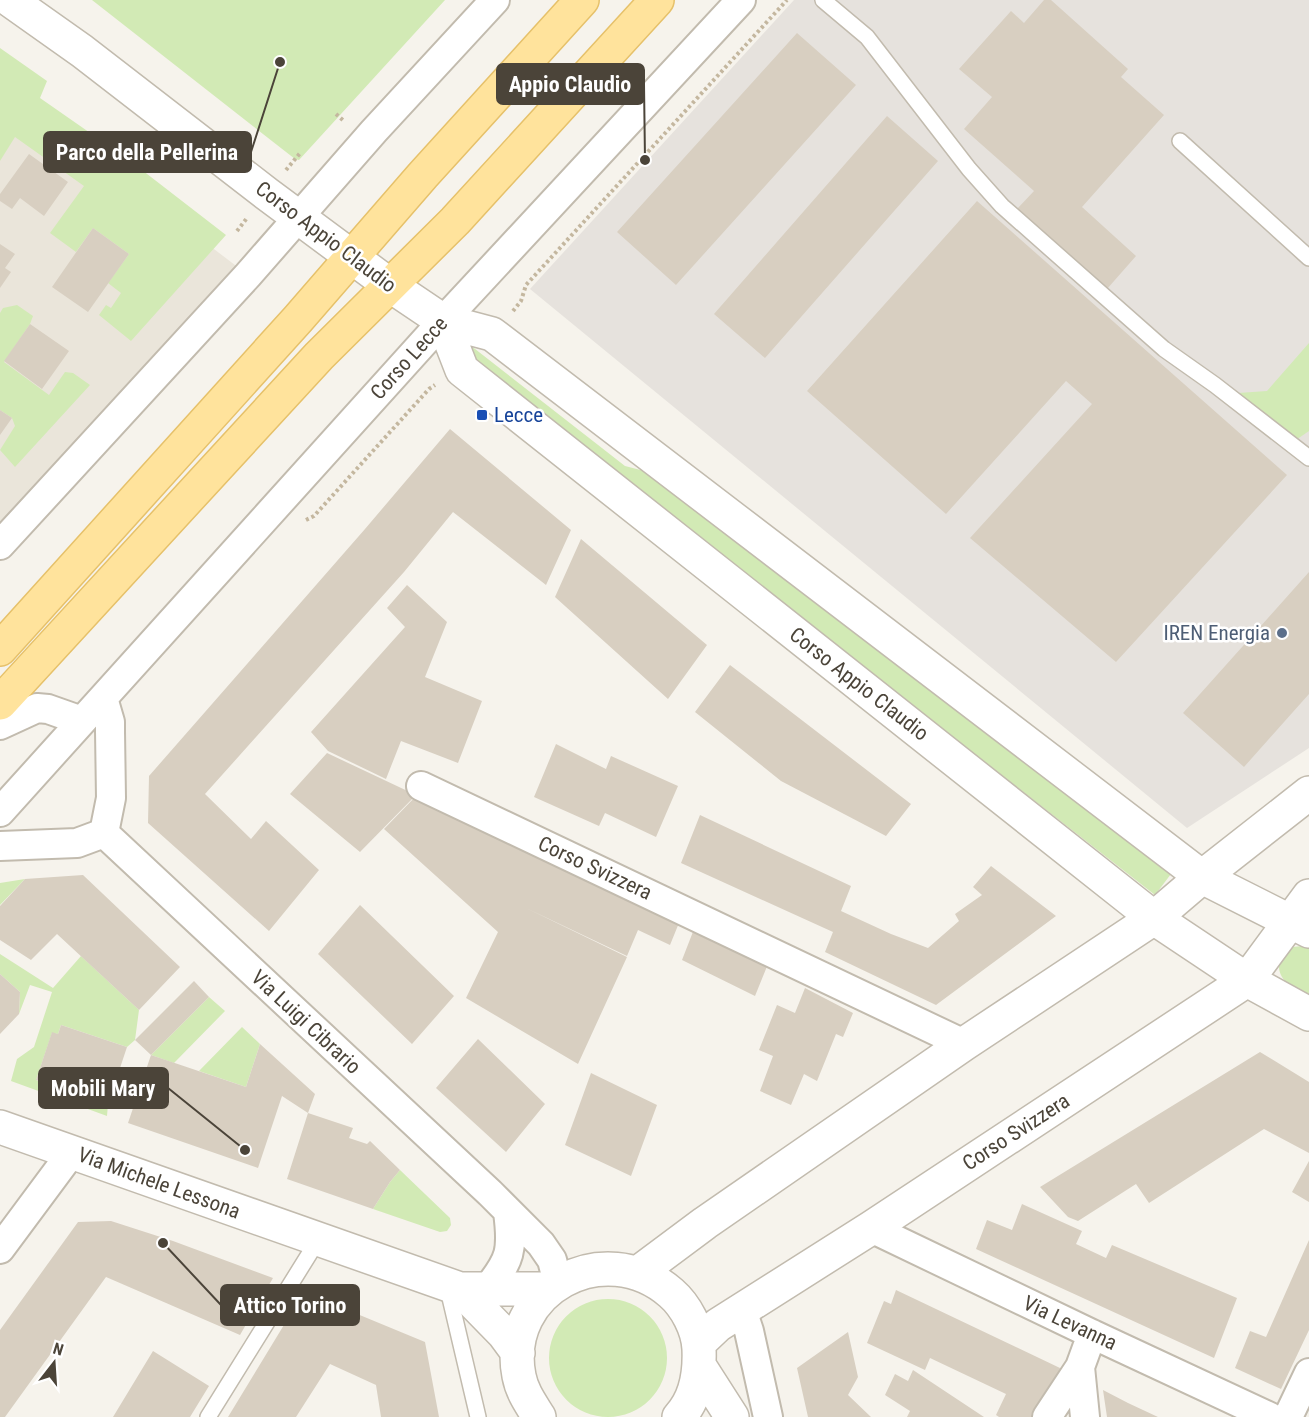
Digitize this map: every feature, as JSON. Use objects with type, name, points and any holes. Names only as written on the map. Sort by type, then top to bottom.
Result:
[{"type":"main road","points":[[0,649],[582,0]]},
{"type":"main road","points":[[0,704],[319,356],[455,221],[657,0]]},
{"type":"street","name":"Corso Appio Claudio","points":[[9,0],[82,51],[352,257],[443,321],[492,334],[1202,877],[1303,916]]},
{"type":"street","points":[[0,545],[495,0]]},
{"type":"street","name":"Corso Lecce","points":[[0,812],[443,321],[741,0]]},
{"type":"street","name":"Corso Appio Claudio","points":[[443,321],[462,370],[1154,918],[1248,980],[1309,1014]]},
{"type":"street","points":[[0,846],[77,843],[104,833],[111,798],[111,777],[110,722],[103,698]]},
{"type":"street","points":[[0,725],[37,708],[48,709],[82,721]]},
{"type":"street","name":"Corso Svizzera","points":[[421,786],[964,1044]]},
{"type":"street","points":[[638,1273],[705,1223],[964,1044],[1154,918],[1309,793]]},
{"type":"street","name":"Via Luigi Cibrario","points":[[104,833],[541,1244],[552,1260],[554,1286]]},
{"type":"street","name":"Corso Svizzera","points":[[699,1355],[718,1325],[871,1228],[1248,980],[1303,916]]},
{"type":"street","name":"Via Michele Lessona","points":[[0,1126],[318,1240],[464,1288],[554,1286]]},
{"type":"street","points":[[0,1249],[72,1152]]},
{"type":"street","points":[[464,1288],[500,1273],[509,1258],[511,1236],[508,1212]]},
{"type":"street","name":"Via Levanna","points":[[871,1228],[1270,1417]]},
{"type":"street","points":[[527,1411],[519,1376],[518,1353],[523,1329],[534,1307],[554,1286],[577,1274],[597,1269],[617,1268],[638,1273],[659,1283],[678,1299],[691,1320],[699,1355],[732,1417]]},
{"type":"street","name":"Via Michele Lessona","points":[[464,1288],[518,1353]]},
{"type":"street","points":[[741,1310],[749,1331],[768,1417]]},
{"type":"street","points":[[1047,1417],[1080,1367],[1092,1334]]},
{"type":"street","points":[[679,1417],[694,1391],[699,1355]]},
{"type":"street","points":[[1080,1367],[1085,1417]]},
{"type":"street","points":[[1288,1417],[1309,1373]]},
{"type":"lane","points":[[824,0],[867,37],[969,169],[1002,206],[1164,349],[1215,385],[1309,458]]},
{"type":"lane","points":[[1180,141],[1309,258]]},
{"type":"lane","points":[[208,1417],[318,1240]]},
{"type":"lane","points":[[464,1288],[478,1417]]},
{"type":"path","points":[[521,301],[526,285],[787,0]]},
{"type":"shaded area","name":"IREN Energia","points":[[794,0],[1309,0],[1309,748],[1187,828],[530,289]]},
{"type":"shaded area","points":[[0,86],[248,275],[0,537]]},
{"type":"green space","points":[[92,0],[445,0],[299,160]]},
{"type":"green space","points":[[0,48],[47,81],[40,98],[129,160],[226,235],[131,341],[99,315],[106,305],[111,308],[121,293],[108,283],[129,254],[93,228],[76,252],[50,233],[84,186],[15,137],[0,161]]},
{"type":"green space","points":[[17,305],[33,316],[4,362],[49,395],[65,372],[73,373],[90,385],[15,467],[0,450],[15,426],[12,418],[0,410],[0,313],[3,308]]},
{"type":"green space","points":[[461,338],[625,466],[660,475],[1171,874],[1155,895],[454,347]]},
{"type":"green space","points":[[1309,343],[1309,431],[1293,442],[1238,393],[1267,391]]},
{"type":"green space","points":[[25,879],[0,905],[0,883]]},
{"type":"green space","points":[[1292,947],[1309,948],[1309,998],[1286,983],[1279,965],[1283,955]]},
{"type":"green space","points":[[0,954],[53,988],[81,956],[139,1010],[135,1040],[127,1047],[61,1025],[58,1034],[52,1033],[36,1080],[108,1104],[107,1116],[11,1081],[17,1059],[34,1047],[52,992],[30,985],[19,1014],[20,992],[0,974]]},
{"type":"green space","points":[[209,997],[225,1011],[174,1063],[151,1055]]},
{"type":"green space","points":[[242,1027],[260,1044],[246,1087],[199,1071]]},
{"type":"green space","points":[[400,1170],[450,1218],[451,1225],[447,1231],[440,1232],[373,1209]]},
{"type":"green space","points":[[608,1299],[631,1303],[650,1316],[663,1335],[667,1358],[663,1381],[650,1400],[631,1413],[608,1417],[585,1413],[566,1400],[553,1381],[549,1358],[553,1335],[566,1316],[585,1303]]},
{"type":"building","points":[[1044,0],[1051,0],[1128,69],[1121,77],[1164,115],[1082,207],[1136,256],[1107,289],[1017,209],[1034,191],[964,129],[992,97],[959,69],[1011,11],[1024,23]]},
{"type":"building","points":[[797,33],[856,85],[676,285],[617,232]]},
{"type":"building","points":[[887,116],[938,161],[765,358],[714,314]]},
{"type":"building","points":[[29,154],[68,182],[44,216],[20,198],[12,209],[0,201],[0,194]]},
{"type":"building","points":[[977,201],[1287,475],[1116,662],[970,538],[1092,404],[1066,381],[946,514],[807,391]]},
{"type":"building","points":[[93,228],[129,254],[88,312],[52,287]]},
{"type":"building","points":[[0,244],[15,254],[5,268],[11,272],[0,288]]},
{"type":"building","points":[[30,324],[69,351],[42,389],[4,361]]},
{"type":"building","points":[[0,410],[12,418],[0,435]]},
{"type":"building","points":[[450,429],[571,530],[546,585],[453,512],[404,572],[205,794],[251,839],[266,821],[319,870],[269,931],[148,823],[149,776]]},
{"type":"building","points":[[581,539],[707,645],[668,699],[555,597]]},
{"type":"building","name":"IREN Energia","points":[[1309,572],[1309,694],[1244,767],[1183,713]]},
{"type":"building","points":[[407,585],[447,622],[425,677],[482,701],[458,763],[401,741],[386,779],[328,751],[311,732],[405,627],[387,608]]},
{"type":"building","points":[[730,665],[911,804],[886,836],[781,781],[695,712]]},
{"type":"building","points":[[556,744],[606,769],[611,756],[678,786],[656,837],[605,813],[599,826],[534,797]]},
{"type":"building","points":[[327,753],[416,795],[360,852],[290,794]]},
{"type":"building","points":[[417,795],[681,918],[670,945],[638,930],[627,956],[526,908],[627,957],[578,1064],[466,998],[498,932],[384,829]]},
{"type":"building","points":[[700,815],[851,886],[841,911],[928,948],[959,921],[955,914],[982,895],[973,887],[991,866],[1056,916],[936,1005],[825,952],[833,932],[681,863]]},
{"type":"building","points":[[83,875],[180,967],[139,1010],[57,934],[31,960],[0,940],[0,906],[25,879]]},
{"type":"building","points":[[360,905],[454,996],[412,1044],[318,954]]},
{"type":"building","points":[[696,924],[770,959],[755,996],[682,960]]},
{"type":"building","points":[[0,974],[20,992],[19,1014],[0,1034]]},
{"type":"building","points":[[194,981],[209,997],[151,1055],[135,1040]]},
{"type":"building","points":[[805,988],[853,1013],[843,1037],[836,1034],[817,1081],[804,1074],[791,1105],[760,1091],[773,1056],[759,1050],[777,1005],[795,1013]]},
{"type":"building","points":[[61,1025],[127,1047],[108,1104],[36,1080],[52,1032],[58,1034]]},
{"type":"building","points":[[478,1039],[545,1104],[506,1152],[436,1088]]},
{"type":"building","points":[[260,1044],[315,1094],[308,1113],[282,1096],[258,1168],[128,1123],[151,1055],[246,1087]]},
{"type":"building","points":[[1260,1052],[1309,1082],[1309,1153],[1264,1129],[1149,1203],[1136,1184],[1078,1221],[1068,1217],[1040,1187]]},
{"type":"building","points":[[591,1073],[657,1105],[631,1176],[565,1145]]},
{"type":"building","points":[[308,1113],[353,1128],[349,1138],[367,1144],[370,1141],[400,1170],[373,1209],[287,1179]]},
{"type":"building","points":[[1309,1161],[1309,1202],[1292,1192]]},
{"type":"building","points":[[1022,1204],[1082,1231],[1076,1244],[1106,1258],[1112,1245],[1237,1298],[1214,1358],[976,1249],[987,1220],[1012,1230]]},
{"type":"building","points":[[111,1221],[273,1278],[240,1335],[106,1277],[5,1417],[0,1417],[0,1330],[78,1222]]},
{"type":"building","points":[[1309,1240],[1309,1330],[1281,1389],[1235,1368],[1250,1331],[1266,1337]]},
{"type":"building","points":[[896,1290],[1060,1368],[1057,1386],[1036,1417],[999,1417],[996,1415],[1006,1394],[930,1358],[925,1370],[867,1343],[884,1301],[891,1304]]},
{"type":"building","points":[[304,1292],[425,1342],[439,1417],[381,1417],[376,1385],[330,1364],[296,1417],[228,1417]]},
{"type":"building","points":[[848,1332],[858,1377],[848,1395],[871,1417],[808,1417],[797,1368]]},
{"type":"building","points":[[153,1351],[209,1386],[190,1417],[113,1417]]},
{"type":"building","points":[[913,1370],[984,1417],[907,1417],[910,1411],[885,1395],[895,1374],[908,1381]]},
{"type":"building","points":[[1103,1390],[1128,1403],[1158,1417],[1107,1417]]},
{"type":"place","name":"Parco della Pellerina","points":[[280,62]]},
{"type":"place","name":"Appio Claudio","points":[[645,160]]},
{"type":"place","name":"Lecce","points":[[482,415]]},
{"type":"place","name":"IREN Energia","points":[[1282,633]]},
{"type":"place","name":"Mobili Mary","points":[[245,1150]]},
{"type":"place","name":"Attico Torino","points":[[163,1243]]}]
